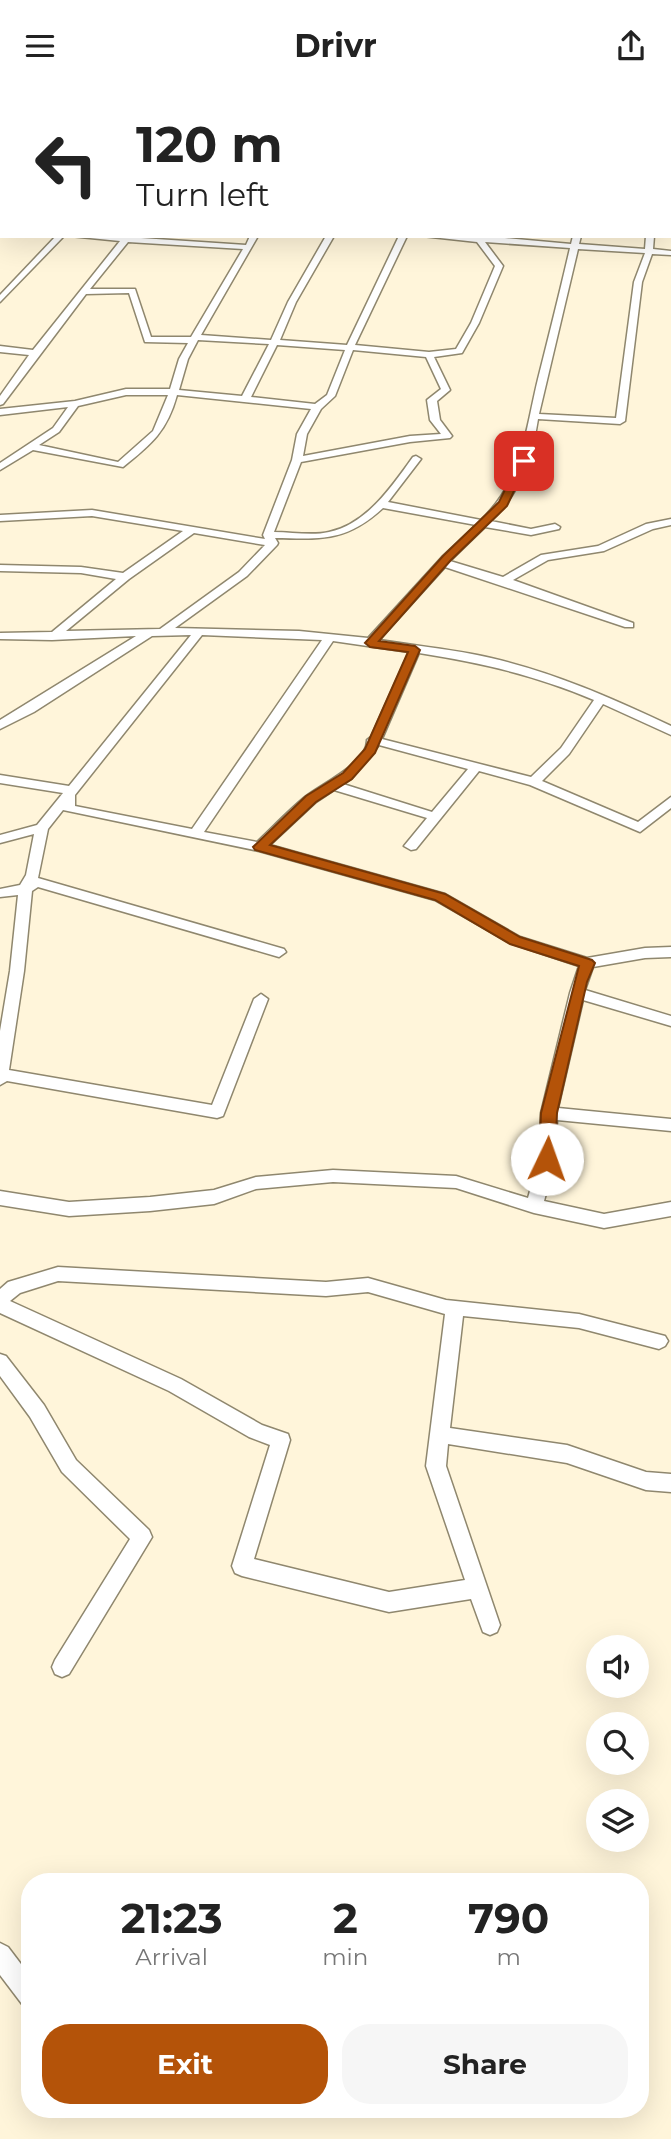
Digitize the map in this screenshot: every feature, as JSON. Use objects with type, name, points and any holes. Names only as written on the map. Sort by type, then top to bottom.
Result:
[{"type":"street","points":[[0,300],[58,238]]},
{"type":"street","points":[[109,238],[248,247]]},
{"type":"street","points":[[33,447],[120,465],[157,432],[174,392],[188,347],[253,238]]},
{"type":"street","points":[[245,400],[292,302],[329,238]]},
{"type":"street","points":[[160,634],[243,574],[271,539],[297,460],[302,434],[317,407],[331,396],[349,349],[402,238]]},
{"type":"street","points":[[84,292],[132,291],[148,341],[195,338],[275,341],[429,355],[459,351],[475,323],[499,265],[480,238]]},
{"type":"street","points":[[480,238],[576,241],[671,253]]},
{"type":"street","points":[[534,416],[620,421],[638,282],[649,252],[650,238]]},
{"type":"street","points":[[0,402],[35,353],[127,239]]},
{"type":"street","points":[[370,643],[503,504],[519,474],[529,447],[576,241]]},
{"type":"street","points":[[0,349],[35,353]]},
{"type":"street","points":[[297,460],[410,439],[447,436],[435,420],[432,400],[446,390],[429,355]]},
{"type":"street","points":[[0,412],[75,404],[126,393],[174,392],[317,407]]},
{"type":"street","points":[[0,467],[56,430],[75,404]]},
{"type":"street","points":[[0,518],[92,513],[191,530],[271,539],[329,535],[363,521],[416,459]]},
{"type":"street","points":[[380,504],[531,532],[555,527]]},
{"type":"street","points":[[504,581],[545,557],[600,549],[650,526],[671,522]]},
{"type":"street","points":[[52,637],[125,577],[191,530]]},
{"type":"street","points":[[444,563],[629,625]]},
{"type":"street","points":[[1,569],[81,570],[125,577]]},
{"type":"street","points":[[198,633],[69,790],[42,828],[33,875],[25,889],[17,971],[0,1077],[217,1112],[261,999]]},
{"type":"street","points":[[0,636],[198,633],[329,638],[370,643],[496,662],[601,697],[671,731]]},
{"type":"street","points":[[0,725],[146,634]]},
{"type":"street","points":[[196,833],[329,638]]},
{"type":"street","points":[[373,740],[415,650]]},
{"type":"street","points":[[534,782],[565,751],[601,697]]},
{"type":"street","points":[[0,711],[16,716]]},
{"type":"street","points":[[260,847],[311,799],[335,786],[371,750],[376,743],[373,740]]},
{"type":"street","points":[[373,740],[534,782],[640,828],[671,801]]},
{"type":"street","points":[[411,846],[476,767]]},
{"type":"street","points":[[0,779],[69,790]]},
{"type":"street","points":[[335,786],[436,817]]},
{"type":"street","points":[[69,790],[69,809],[260,847],[440,897],[515,940],[587,963],[645,953],[671,953]]},
{"type":"street","points":[[0,839],[42,828]]},
{"type":"street","points":[[0,894],[25,889],[36,883],[47,885],[279,952]]},
{"type":"street","points":[[534,1206],[547,1159],[549,1113],[587,963]]},
{"type":"street","points":[[0,974],[17,971]]},
{"type":"street","points":[[578,993],[671,1021]]},
{"type":"street","points":[[549,1113],[671,1125]]},
{"type":"street","points":[[0,1198],[69,1209],[150,1204],[214,1197],[256,1183],[333,1176],[456,1182],[534,1206],[604,1221],[671,1209]]},
{"type":"street","points":[[0,1299],[14,1287],[58,1274],[326,1289],[368,1285],[455,1308],[579,1321],[659,1341]]},
{"type":"street","points":[[0,1305],[175,1385],[256,1431],[281,1440],[242,1566],[389,1602],[477,1588]]},
{"type":"street","points":[[455,1308],[436,1466],[490,1625]]},
{"type":"street","points":[[0,1362],[37,1411],[69,1466],[142,1537],[62,1667]]},
{"type":"street","points":[[441,1435],[567,1454],[646,1481],[671,1483]]},
{"type":"street","points":[[0,1955],[21,1984]]},
{"type":"route","points":[[524,461],[503,504],[447,558],[370,643],[415,650],[373,740],[376,743],[347,776],[311,799],[260,847],[440,897],[515,940],[587,963],[580,982],[549,1113],[547,1159]]}]
